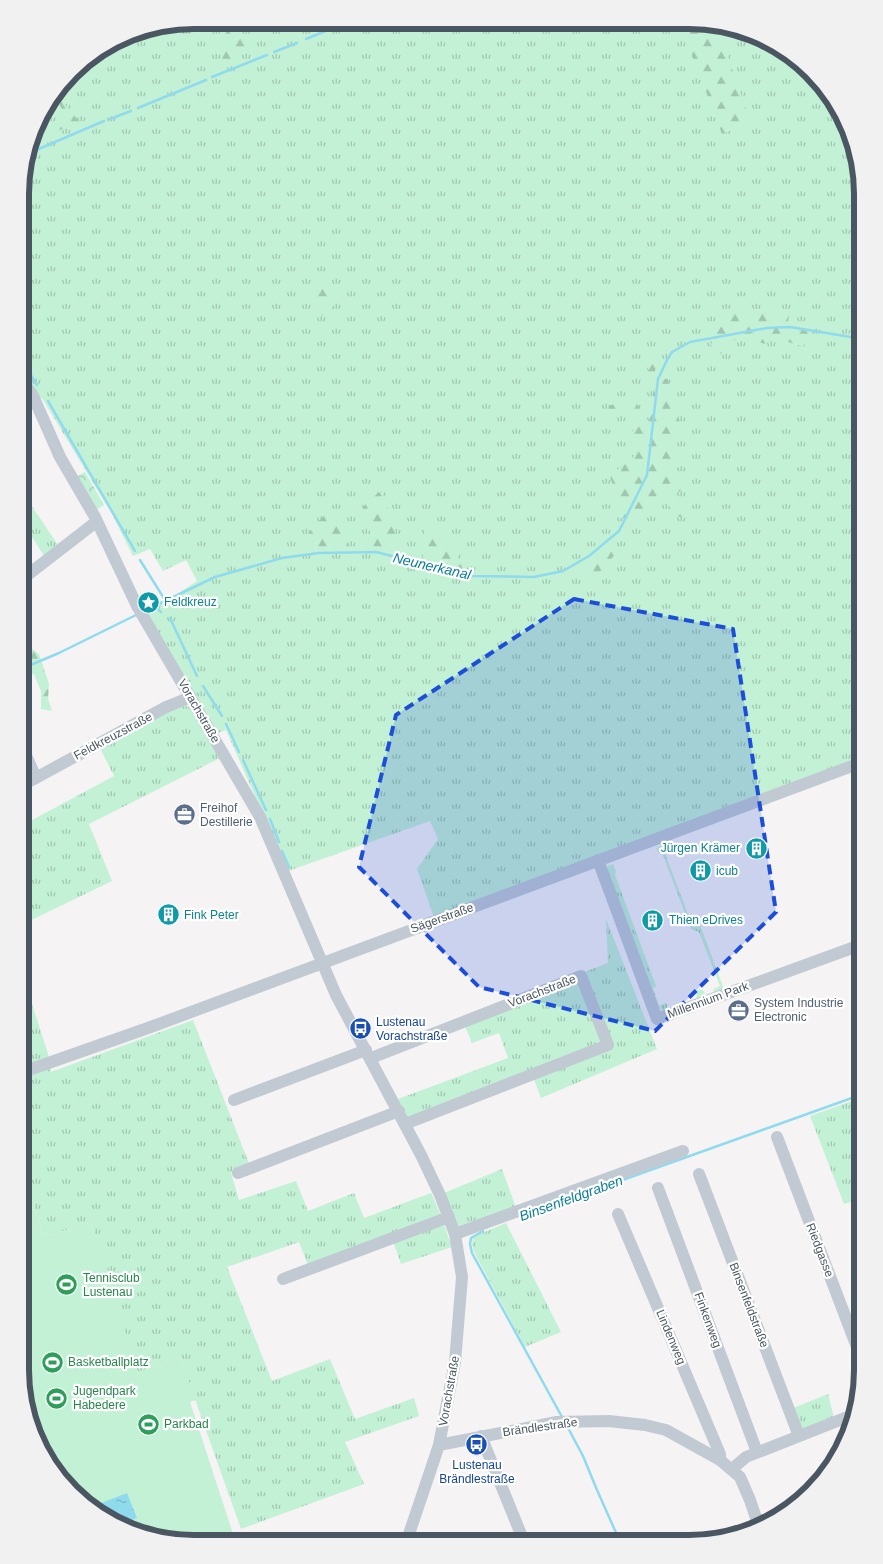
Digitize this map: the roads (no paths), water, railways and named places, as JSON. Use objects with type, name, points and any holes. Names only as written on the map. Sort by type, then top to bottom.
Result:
[{"type":"street","name":"Vorachstraße","points":[[29,391],[40,410],[60,457],[96,522],[137,606],[260,817],[336,994],[428,1170],[455,1234],[461,1265],[462,1291],[455,1362],[438,1445],[409,1535]]},
{"type":"street","points":[[29,574],[96,522]]},
{"type":"street","name":"Feldkreuzstraße","points":[[29,782],[190,697]]},
{"type":"street","points":[[29,762],[36,778]]},
{"type":"street","name":"Sägerstraße","points":[[29,1070],[148,1028],[854,765]]},
{"type":"street","name":"Millennium Park","points":[[598,860],[657,1019],[854,947]]},
{"type":"street","name":"Vorachstraße","points":[[234,1100],[368,1054],[581,976],[608,1045],[405,1124]]},
{"type":"street","points":[[238,1173],[398,1111]]},
{"type":"street","name":"Riedgasse","points":[[777,1137],[854,1339]]},
{"type":"street","points":[[455,1234],[683,1151]]},
{"type":"street","name":"Binsenfeldstraße","points":[[699,1174],[799,1436]]},
{"type":"street","name":"Finkenweg","points":[[658,1188],[758,1452]]},
{"type":"street","name":"Lindenweg","points":[[618,1214],[705,1416],[720,1454],[720,1460]]},
{"type":"street","points":[[283,1279],[449,1217]]},
{"type":"street","points":[[732,1469],[746,1457],[847,1417]]},
{"type":"street","name":"Brändlestraße","points":[[438,1445],[557,1422],[609,1421],[645,1425],[666,1430],[720,1460],[732,1469],[740,1477],[757,1520]]},
{"type":"street","points":[[481,1436],[521,1535]]},
{"type":"water","points":[[127,1493],[137,1518],[128,1521],[98,1504]]},
{"type":"waterway","points":[[306,39],[330,29]]},
{"type":"waterway","points":[[274,52],[297,43]]},
{"type":"waterway","points":[[212,77],[267,55]]},
{"type":"waterway","points":[[138,108],[206,80]]},
{"type":"waterway","points":[[110,119],[131,111]]},
{"type":"waterway","points":[[34,151],[104,121]]},
{"type":"waterway","name":"Neunerkanal","points":[[144,611],[215,577],[282,558],[319,553],[376,552],[472,576],[534,577],[563,571],[589,556],[619,531],[647,475],[658,379],[672,352],[690,342],[767,328],[790,327],[854,338]]},
{"type":"waterway","points":[[29,372],[37,385]]},
{"type":"waterway","points":[[48,401],[135,551]]},
{"type":"waterway","points":[[140,560],[165,600]]},
{"type":"waterway","name":"Neunerkanal","points":[[154,606],[161,612]]},
{"type":"waterway","name":"Neunerkanal","points":[[29,666],[136,615]]},
{"type":"waterway","points":[[170,618],[197,676]]},
{"type":"waterway","points":[[203,686],[222,716]]},
{"type":"waterway","points":[[226,724],[239,752]]},
{"type":"waterway","points":[[243,760],[266,810]]},
{"type":"waterway","points":[[270,819],[279,842]]},
{"type":"waterway","points":[[282,851],[289,867]]},
{"type":"waterway","name":"Binsenfeldgraben","points":[[617,1182],[854,1097]]},
{"type":"waterway","name":"Binsenfeldgraben","points":[[483,1231],[471,1238],[472,1253],[562,1417]]},
{"type":"waterway","name":"Binsenfeldgraben","points":[[567,1426],[583,1456],[617,1535]]},
{"type":"place","name":"Feldkreuz","points":[[148,602]]},
{"type":"place","name":"Freihof Destillerie","points":[[184,815]]},
{"type":"place","name":"Jürgen Krämer","points":[[756,848]]},
{"type":"place","name":"icub","points":[[700,871]]},
{"type":"place","name":"Fink Peter","points":[[168,915]]},
{"type":"place","name":"Thien eDrives","points":[[653,920]]},
{"type":"place","name":"System Industrie Electronic","points":[[738,1010]]},
{"type":"place","name":"Lustenau Vorachstraße","points":[[360,1029]]},
{"type":"place","name":"Tennisclub Lustenau","points":[[67,1285]]},
{"type":"place","name":"Basketballplatz","points":[[52,1362]]},
{"type":"place","name":"Jugendpark Habedere","points":[[57,1398]]},
{"type":"place","name":"Parkbad","points":[[148,1424]]},
{"type":"place","name":"Lustenau Brändlestraße","points":[[477,1444]]}]
